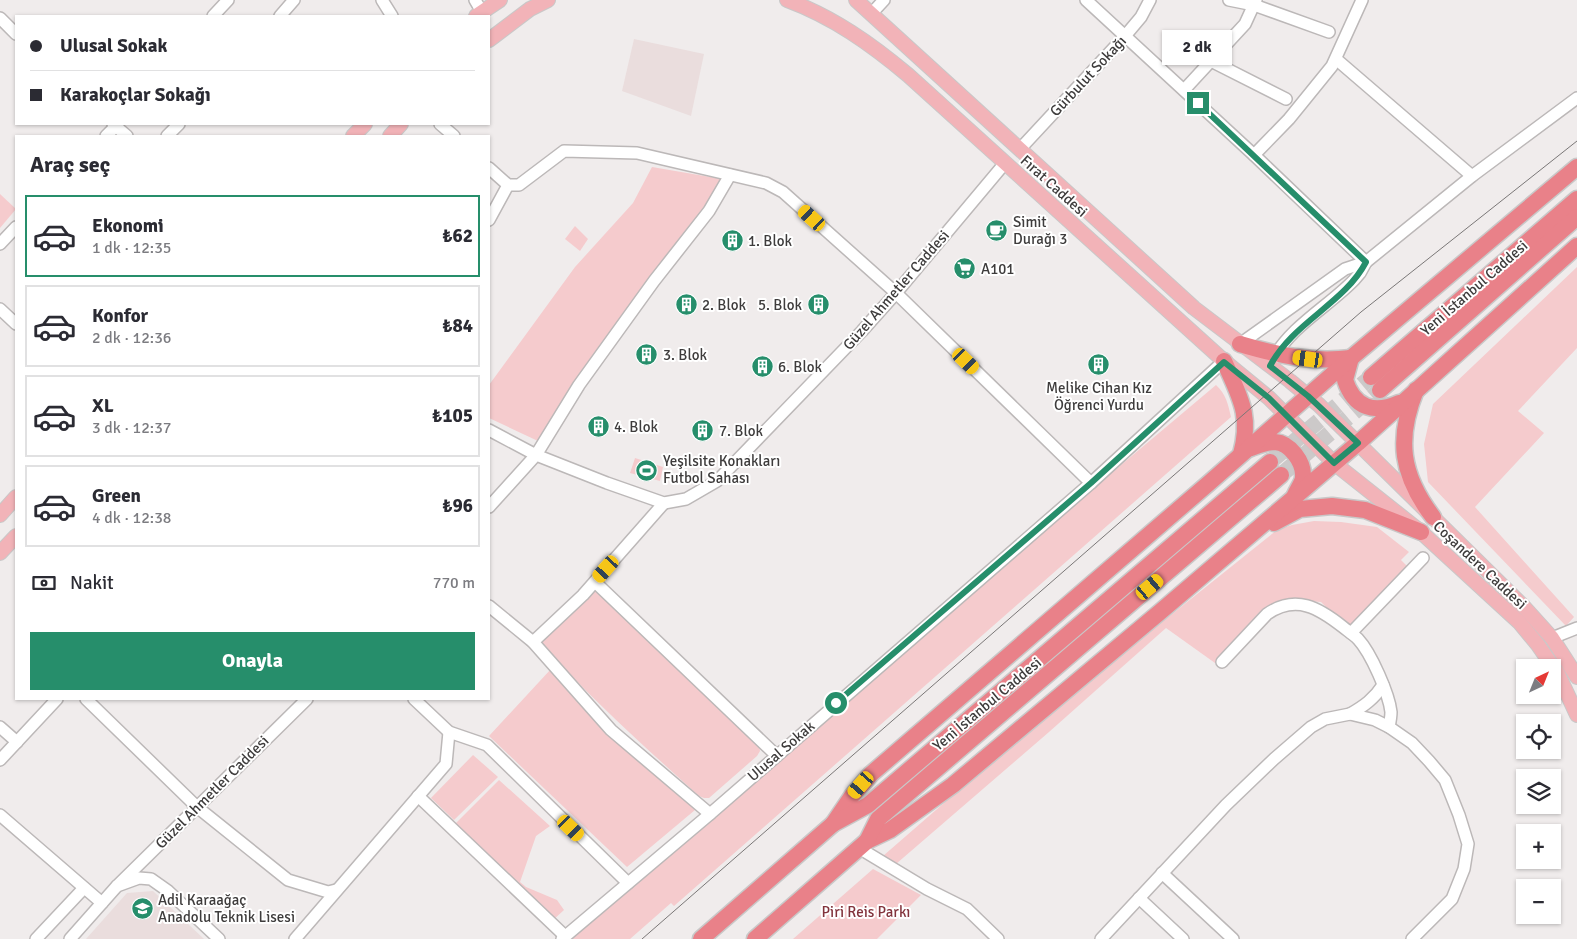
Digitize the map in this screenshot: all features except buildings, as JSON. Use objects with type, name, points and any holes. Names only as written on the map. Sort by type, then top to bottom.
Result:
[{"type":"highway","points":[[833,824],[852,796],[871,774],[1350,358],[1577,167]]},
{"type":"highway","name":"Yeni İstanbul Caddesi","points":[[1577,199],[1375,383],[1577,217]]},
{"type":"highway","points":[[863,845],[890,830],[953,785],[1358,443],[1577,246]]},
{"type":"highway","points":[[1240,344],[1273,360],[1350,358]]},
{"type":"highway","points":[[1350,358],[1345,380],[1353,395],[1366,408],[1389,408],[1403,402]]},
{"type":"highway","points":[[1224,362],[1238,392],[1245,413],[1246,426],[1243,452]]},
{"type":"highway","points":[[1416,390],[1406,427],[1406,460],[1409,477],[1415,492],[1433,517]]},
{"type":"highway","points":[[1243,452],[1263,443],[1274,442],[1283,444],[1291,450],[1302,467],[1303,478],[1292,499]]},
{"type":"highway","name":"Yeni İstanbul Caddesi","points":[[701,939],[833,824],[868,805],[1270,462]]},
{"type":"highway","name":"Yeni İstanbul Caddesi","points":[[755,939],[863,845],[878,818],[1282,475]]},
{"type":"highway","points":[[1252,534],[1300,509],[1332,506],[1365,510],[1421,532]]},
{"type":"main road","points":[[478,9],[500,0]]},
{"type":"main road","points":[[490,39],[530,9],[548,0]]},
{"type":"main road","name":"Fırat Caddesi","points":[[787,0],[807,5],[844,27],[886,57],[1224,362],[1269,398],[1285,415]]},
{"type":"main road","name":"Fırat Caddesi","points":[[856,0],[1183,298],[1240,344]]},
{"type":"main road","points":[[354,135],[364,125]]},
{"type":"main road","points":[[391,135],[400,125]]},
{"type":"main road","points":[[1273,360],[1308,396]]},
{"type":"main road","name":"Coşandere Caddesi","points":[[1308,396],[1524,606],[1552,638],[1577,676]]},
{"type":"main road","name":"Coşandere Caddesi","points":[[1285,415],[1334,463],[1421,532],[1519,622],[1558,674],[1577,714]]},
{"type":"main road","points":[[0,515],[15,498]]},
{"type":"main road","points":[[0,553],[15,537]]},
{"type":"street","points":[[214,15],[228,0]]},
{"type":"street","points":[[281,15],[294,0]]},
{"type":"street","points":[[382,0],[391,15]]},
{"type":"street","points":[[872,14],[884,0]]},
{"type":"street","points":[[1086,0],[1254,155],[1366,262]]},
{"type":"street","name":"Gürbulut Sokağı","points":[[1020,149],[1125,36],[1141,16],[1150,0]]},
{"type":"street","points":[[1229,0],[1255,3],[1329,32]]},
{"type":"street","points":[[1254,155],[1289,119],[1332,66],[1362,0]]},
{"type":"street","points":[[1184,90],[1245,24],[1255,3]]},
{"type":"street","points":[[0,18],[15,33]]},
{"type":"street","points":[[1336,58],[1472,176]]},
{"type":"street","points":[[1211,61],[1286,99]]},
{"type":"street","points":[[1273,360],[1300,328],[1354,280],[1366,262],[1472,176],[1577,98]]},
{"type":"street","points":[[107,135],[116,125],[126,135]]},
{"type":"street","points":[[168,135],[178,125]]},
{"type":"street","points":[[441,125],[453,135]]},
{"type":"street","points":[[490,169],[508,185],[519,185],[564,151],[637,153],[766,183],[783,192],[896,293],[1091,483]]},
{"type":"street","name":"Güzel Ahmetler Caddesi","points":[[664,503],[686,499],[717,481],[862,331],[1004,163]]},
{"type":"street","points":[[490,506],[536,455],[579,385],[654,281],[709,211],[730,175]]},
{"type":"street","points":[[490,218],[508,185]]},
{"type":"street","points":[[0,244],[15,228]]},
{"type":"street","points":[[1240,344],[1333,277],[1352,265],[1366,262]]},
{"type":"street","points":[[1,311],[15,323]]},
{"type":"street","name":"Ulusal Sokak","points":[[564,938],[710,814],[1091,483],[1224,362]]},
{"type":"street","points":[[490,431],[536,455],[664,503],[583,596],[534,642]]},
{"type":"street","points":[[1351,634],[1423,558]]},
{"type":"street","points":[[595,582],[776,755]]},
{"type":"street","points":[[1222,662],[1267,614],[1276,608],[1294,604],[1312,607],[1324,612],[1358,639],[1365,649],[1377,671],[1388,699],[1391,713],[1390,727]]},
{"type":"street","points":[[490,607],[534,642],[611,730],[710,814]]},
{"type":"street","points":[[1552,638],[1577,628]]},
{"type":"street","points":[[1101,939],[1226,805],[1274,759],[1312,726],[1325,719],[1350,714],[1364,706],[1375,697],[1383,685]]},
{"type":"street","points":[[0,760],[56,700]]},
{"type":"street","points":[[87,700],[197,807],[288,880],[328,892],[336,890]]},
{"type":"street","name":"Güzel Ahmetler Caddesi","points":[[70,939],[117,886],[306,700]]},
{"type":"street","points":[[415,700],[449,732],[487,744],[628,883]]},
{"type":"street","points":[[1350,714],[1375,720],[1390,727],[1412,743],[1445,780],[1468,844],[1464,869],[1452,899],[1412,939]]},
{"type":"street","points":[[0,727],[16,742]]},
{"type":"street","points":[[294,939],[446,764],[449,732]]},
{"type":"street","points":[[418,796],[564,938]]},
{"type":"street","points":[[0,815],[102,903]]},
{"type":"street","points":[[863,845],[928,889],[966,909],[998,939]]},
{"type":"street","points":[[1162,873],[1233,939]]},
{"type":"street","points":[[117,886],[139,878],[151,879],[168,891],[219,939]]},
{"type":"street","points":[[36,939],[84,888]]},
{"type":"street","points":[[1139,898],[1184,939]]},
{"type":"shaded area","points":[[634,39],[704,54],[691,116],[622,91]]},
{"type":"shaded area","name":"Adil Karaağaç Anadolu Teknik Lisesi","points":[[153,891],[204,939],[86,939],[127,893]]},
{"type":"green space","points":[[652,167],[722,179],[705,209],[538,441],[490,418],[490,384],[575,267],[633,203]]},
{"type":"green space","points":[[0,194],[15,210],[0,228]]},
{"type":"green space","points":[[575,226],[588,239],[580,251],[565,239]]},
{"type":"green space","points":[[1577,267],[1577,348],[1518,411],[1544,433],[1475,507],[1574,617],[1566,626],[1428,482],[1424,444],[1433,404]]},
{"type":"green space","points":[[1216,385],[1228,404],[1231,417],[674,906],[671,903],[630,939],[572,939],[1064,513]]},
{"type":"green space","name":"Yeşilsite Konakları Futbol Sahası","points":[[635,458],[663,467],[660,481],[630,473]]},
{"type":"green space","points":[[1314,521],[1341,522],[1377,527],[1409,552],[1401,560],[1409,568],[1350,631],[1321,602],[1281,601],[1267,611],[1215,663],[1166,628],[896,864],[883,856],[1036,723],[1277,530]]},
{"type":"green space","points":[[591,590],[598,593],[680,672],[694,681],[759,745],[760,751],[757,756],[709,798],[699,796],[639,741],[599,704],[543,645],[541,641]]},
{"type":"green space","points":[[551,669],[693,801],[695,810],[627,867],[489,736]]},
{"type":"green space","points":[[473,755],[498,777],[454,820],[431,798]]},
{"type":"green space","points":[[499,780],[550,826],[536,836],[520,882],[526,887],[557,900],[564,910],[552,921],[454,825]]},
{"type":"green space","name":"Piri Reis Parkı","points":[[873,869],[921,895],[877,939],[793,939]]},
{"type":"tunnel","points":[[1270,462],[1371,377]]},
{"type":"tunnel","points":[[1281,475],[1380,390]]},
{"type":"tram line","points":[[642,939],[1361,312],[1577,141]]},
{"type":"place","name":"Simit Durağı 3","points":[[997,231]]},
{"type":"place","name":"1. Blok","points":[[732,241]]},
{"type":"place","name":"A101","points":[[965,269]]},
{"type":"place","name":"2. Blok","points":[[686,305]]},
{"type":"place","name":"5. Blok","points":[[818,305]]},
{"type":"place","name":"3. Blok","points":[[647,355]]},
{"type":"place","name":"Melike Cihan Kız Öğrenci Yurdu","points":[[1099,365]]},
{"type":"place","name":"6. Blok","points":[[762,367]]},
{"type":"place","name":"4. Blok","points":[[598,427]]},
{"type":"place","name":"7. Blok","points":[[703,431]]},
{"type":"place","name":"Yeşilsite Konakları Futbol Sahası","points":[[647,470]]},
{"type":"place","name":"Adil Karaağaç Anadolu Teknik Lisesi","points":[[142,909]]},
{"type":"route","points":[[836,703],[1091,483],[1224,362],[1269,398],[1334,463],[1358,443],[1308,396],[1270,366],[1281,347],[1343,291],[1360,273],[1366,262],[1198,103]]}]
